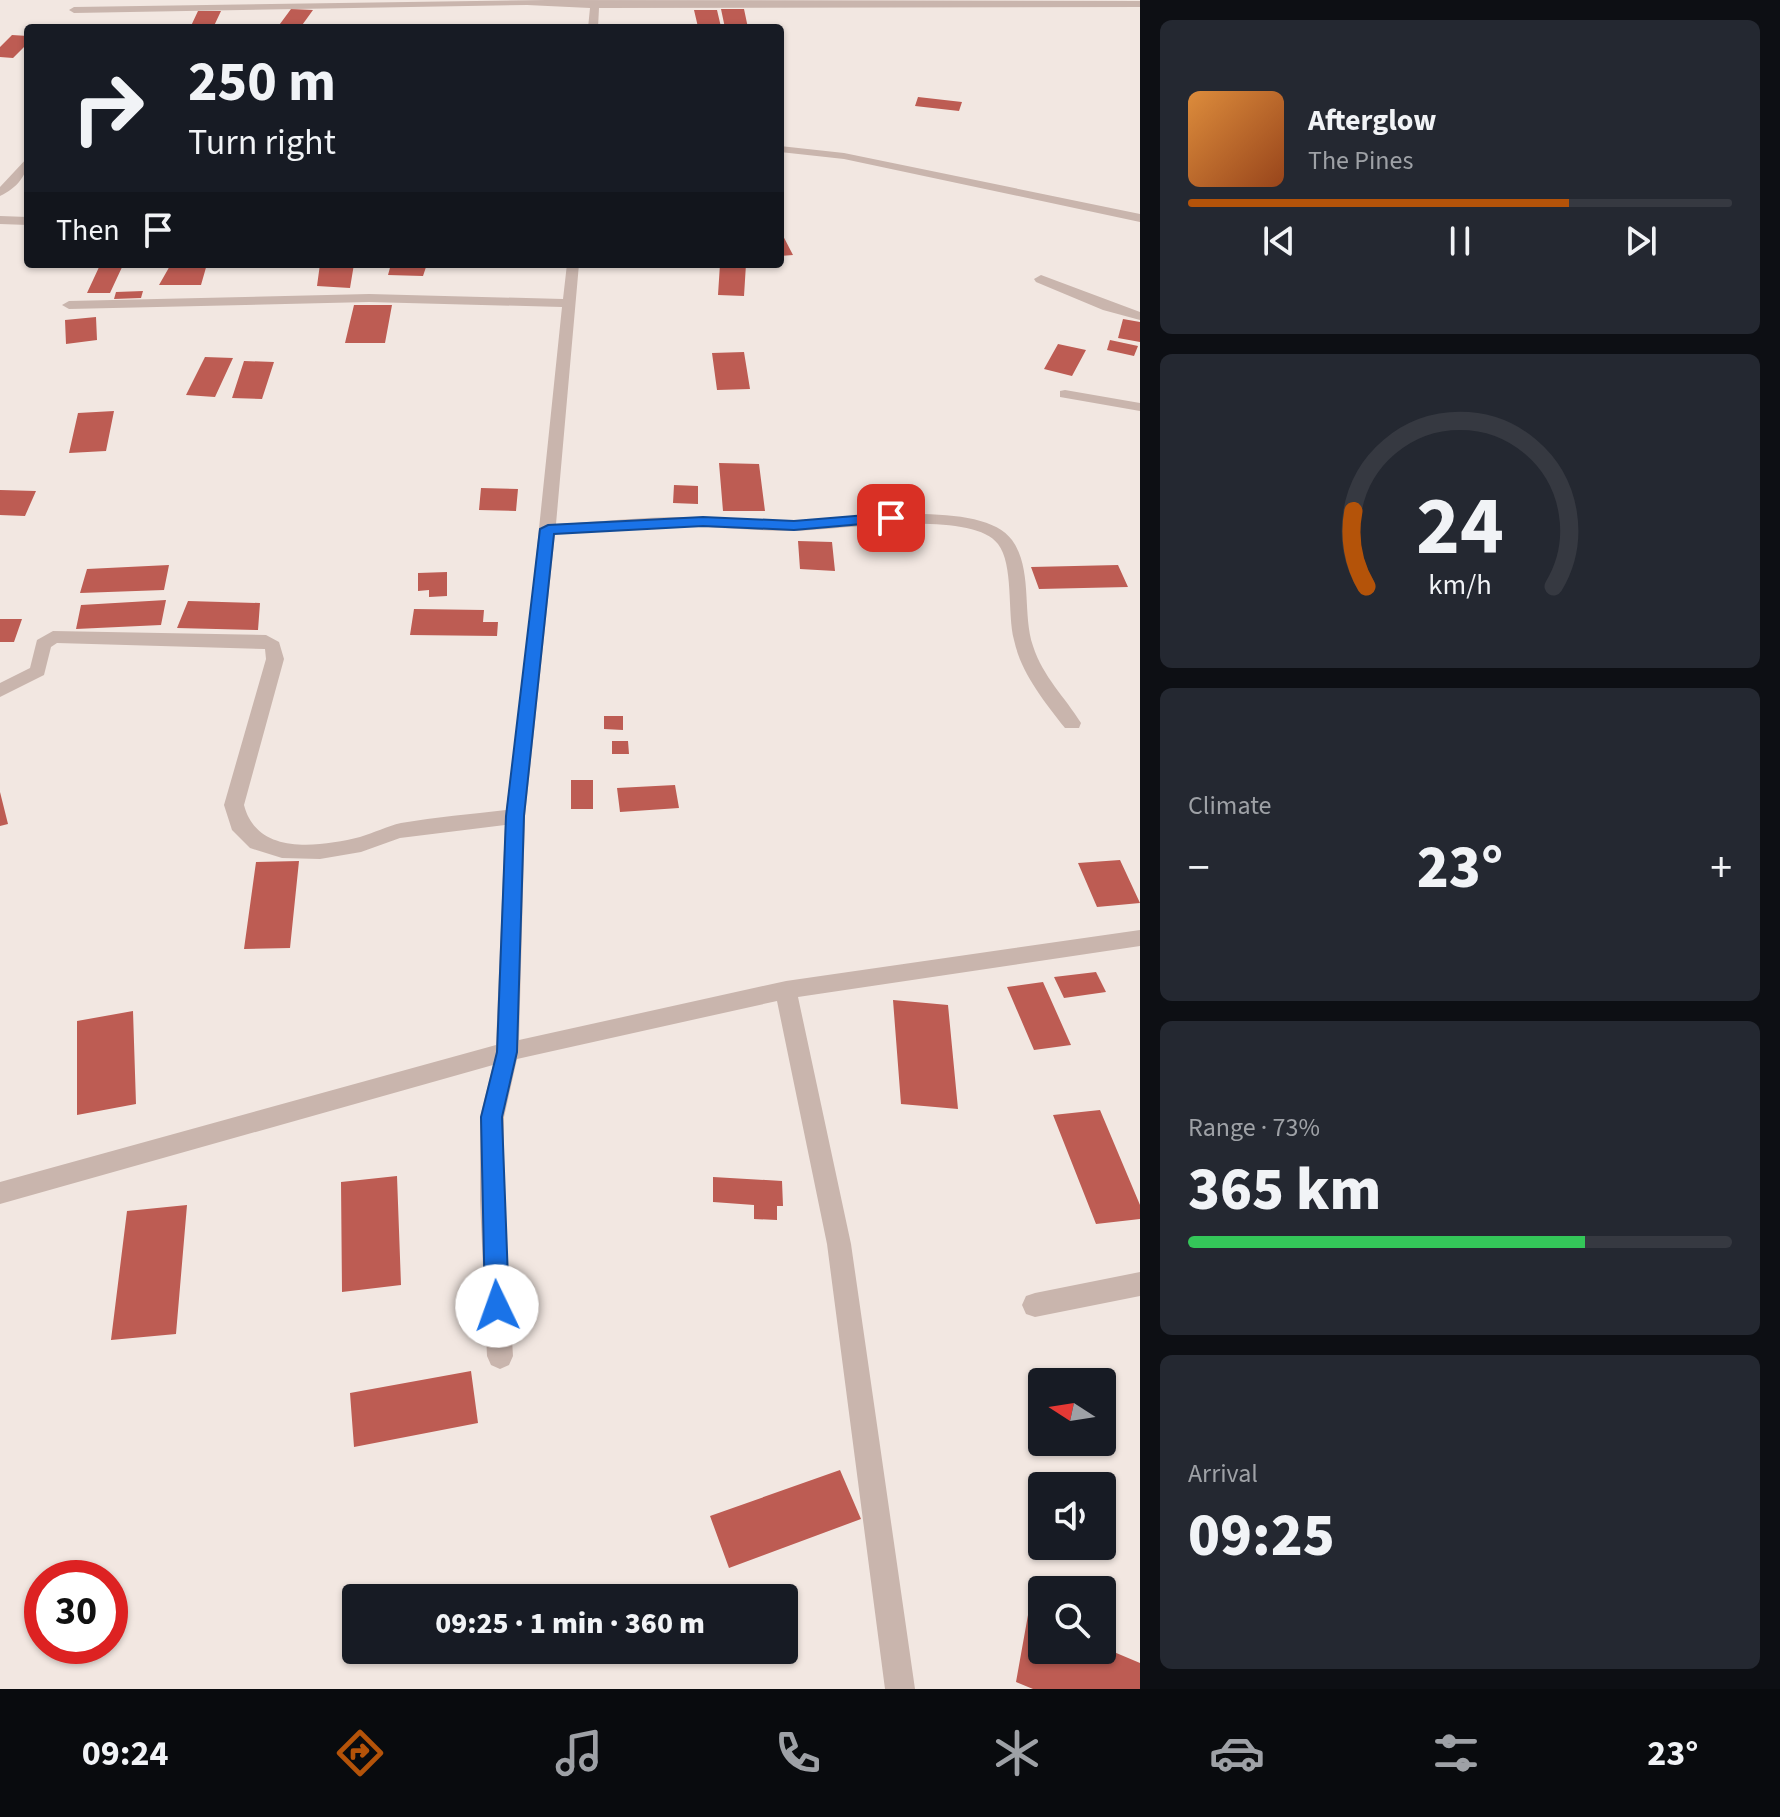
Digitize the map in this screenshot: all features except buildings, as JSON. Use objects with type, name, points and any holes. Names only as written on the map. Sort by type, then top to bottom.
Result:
[{"type":"street","points":[[74,10],[527,2],[1140,4]]},
{"type":"street","points":[[593,24],[595,2]]},
{"type":"street","points":[[784,149],[844,156],[1140,218]]},
{"type":"street","points":[[0,192],[13,183],[24,166]]},
{"type":"street","points":[[0,220],[24,221]]},
{"type":"street","points":[[500,1356],[492,1200],[492,1117],[507,1052],[515,816],[548,529],[573,268]]},
{"type":"street","points":[[1041,279],[1108,307],[1140,316]]},
{"type":"street","points":[[69,305],[369,298],[569,303]]},
{"type":"street","points":[[1065,394],[1140,407]]},
{"type":"street","points":[[548,529],[703,521],[794,526],[891,518],[980,526],[1005,540],[1011,553],[1020,632],[1026,652],[1041,686],[1072,723]]},
{"type":"street","points":[[0,691],[38,671],[43,644],[53,637],[266,641],[273,646],[275,659],[234,805],[239,825],[257,843],[282,850],[320,851],[361,844],[399,831],[515,816]]},
{"type":"street","points":[[0,1193],[507,1052],[786,990],[894,971],[1140,938]]},
{"type":"street","points":[[786,990],[839,1244],[900,1689]]},
{"type":"street","points":[[1035,1305],[1140,1284]]},
{"type":"route","points":[[497,1306],[492,1117],[507,1052],[515,816],[548,529],[703,521],[794,526],[891,518]]}]
